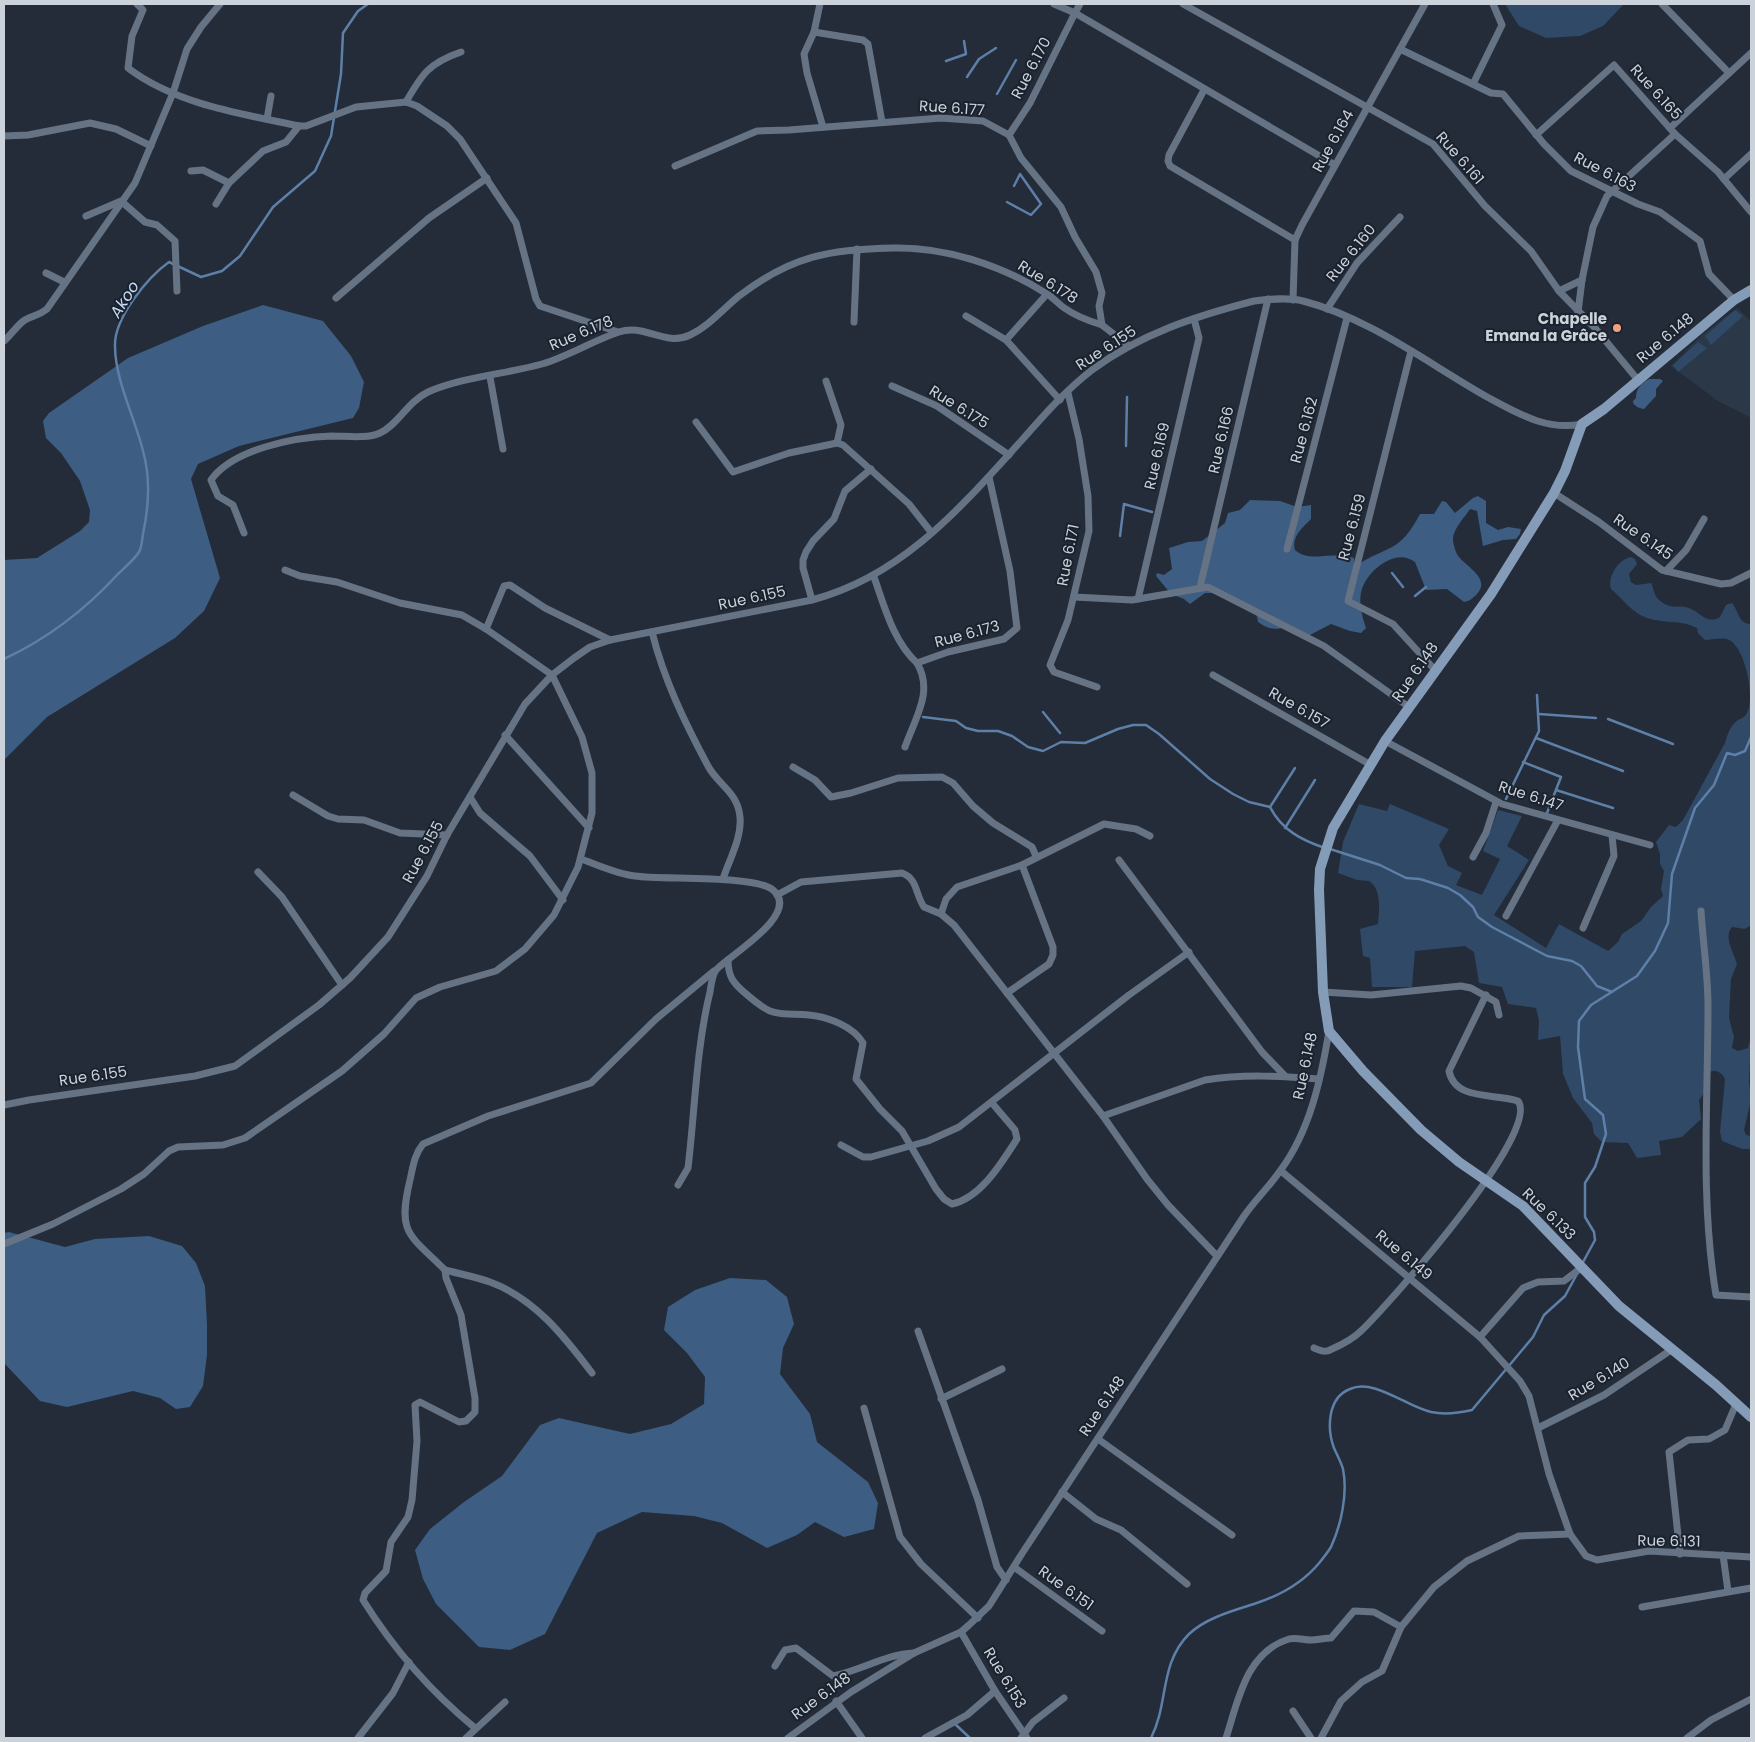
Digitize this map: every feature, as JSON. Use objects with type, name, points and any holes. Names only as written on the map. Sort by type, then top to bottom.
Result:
[{"type":"street","points":[[136,4],[144,10],[132,36],[128,68],[141,78],[173,93],[299,126],[306,126],[356,107],[406,102],[417,106],[447,126],[460,139],[516,223],[536,299],[540,306],[567,313],[618,332]]},
{"type":"street","points":[[4,341],[24,320],[38,316],[47,309],[64,282],[135,183],[173,93],[187,49],[201,27],[220,4]]},
{"type":"street","points":[[820,4],[814,32],[804,54],[807,73],[823,127]]},
{"type":"street","points":[[1054,4],[1075,13],[1335,165]]},
{"type":"street","name":"Rue 6.170","points":[[1009,134],[1030,103],[1080,4]]},
{"type":"street","name":"Rue 6.161","points":[[1183,4],[1433,144],[1485,206],[1531,251],[1559,291],[1638,380]]},
{"type":"street","name":"Rue 6.164","points":[[1293,300],[1296,240],[1335,165],[1425,4]]},
{"type":"street","points":[[1473,84],[1502,25],[1493,4]]},
{"type":"street","points":[[1662,4],[1729,73]]},
{"type":"street","points":[[814,32],[864,40],[868,44],[882,122]]},
{"type":"street","name":"Rue 6.163","points":[[1400,48],[1490,94],[1505,96],[1536,135],[1572,172],[1610,192],[1660,212],[1700,241],[1709,274],[1734,300]]},
{"type":"street","points":[[406,102],[422,74],[448,56],[461,52]]},
{"type":"street","points":[[1670,128],[1751,53]]},
{"type":"street","name":"Rue 6.165","points":[[1536,135],[1614,65],[1675,134],[1724,179],[1751,212]]},
{"type":"street","points":[[1204,90],[1170,155],[1168,161],[1170,166],[1296,240]]},
{"type":"street","points":[[267,119],[271,96]]},
{"type":"street","name":"Rue 6.177","points":[[675,166],[763,129],[788,130],[940,118],[983,121],[1009,134]]},
{"type":"street","points":[[4,136],[28,135],[90,123],[116,129],[151,146]]},
{"type":"street","points":[[216,204],[229,184],[263,151],[286,142],[299,126]]},
{"type":"street","points":[[1009,134],[1021,158],[1061,207],[1075,237],[1096,272],[1102,293],[1099,306],[1102,325],[1129,346]]},
{"type":"street","points":[[1578,312],[1582,280],[1593,226],[1610,192],[1675,134]]},
{"type":"street","points":[[1724,179],[1751,154]]},
{"type":"street","points":[[190,171],[203,170],[229,184]]},
{"type":"street","points":[[336,298],[429,218],[487,178]]},
{"type":"street","points":[[86,216],[121,202]]},
{"type":"street","points":[[121,202],[145,222],[157,225],[175,241],[177,292]]},
{"type":"street","name":"Rue 6.160","points":[[1326,309],[1357,263],[1400,217]]},
{"type":"street","points":[[854,322],[857,249]]},
{"type":"street","name":"Rue 6.178","points":[[244,533],[233,505],[218,496],[212,480],[218,471],[248,454],[280,442],[320,436],[371,436],[388,428],[406,407],[428,392],[454,382],[490,377],[570,354],[618,332],[636,330],[671,340],[679,339],[704,326],[740,296],[791,264],[814,255],[857,249],[925,249],[966,258],[1006,272],[1047,294],[1082,318],[1102,325]]},
{"type":"street","points":[[46,273],[64,282]]},
{"type":"street","points":[[1559,291],[1582,280]]},
{"type":"street","name":"Rue 6.148","points":[[788,1738],[836,1701],[914,1653],[961,1632],[989,1606],[1217,1256],[1256,1200],[1281,1171],[1307,1119],[1316,1094],[1329,1031],[1323,992],[1319,890],[1323,855],[1340,815],[1385,741],[1491,594],[1554,493],[1565,471],[1582,424],[1604,409],[1734,300],[1751,290]]},
{"type":"street","points":[[1006,340],[1047,294]]},
{"type":"street","name":"Rue 6.155","points":[[4,1105],[194,1076],[235,1066],[275,1038],[342,984],[374,954],[388,937],[427,876],[447,835],[505,735],[525,704],[552,675],[590,647],[610,640],[812,600],[839,593],[874,577],[897,562],[959,509],[1060,400],[1090,371],[1129,346],[1163,330],[1238,305],[1268,299],[1293,300],[1326,309],[1348,318],[1411,351],[1519,415],[1551,425],[1571,426],[1582,424]]},
{"type":"street","name":"Rue 6.166","points":[[1200,587],[1268,299]]},
{"type":"street","points":[[966,316],[1006,340],[1060,400]]},
{"type":"street","name":"Rue 6.162","points":[[1287,549],[1348,318]]},
{"type":"street","name":"Rue 6.169","points":[[1138,599],[1199,338],[1194,319]]},
{"type":"street","name":"Rue 6.159","points":[[1411,351],[1348,601],[1392,624],[1435,670]]},
{"type":"street","points":[[490,377],[504,449]]},
{"type":"street","points":[[826,381],[841,425],[837,443]]},
{"type":"street","name":"Rue 6.175","points":[[892,386],[937,406],[1009,454]]},
{"type":"street","name":"Rue 6.171","points":[[1068,393],[1079,439],[1088,496],[1089,531],[1068,620],[1050,665],[1054,672],[1098,686]]},
{"type":"street","points":[[696,422],[733,472],[789,453],[837,443],[849,449],[909,504],[931,532]]},
{"type":"street","points":[[812,600],[802,560],[813,541],[834,519],[845,491],[871,469]]},
{"type":"street","name":"Rue 6.173","points":[[916,662],[948,652],[1004,639],[1017,628],[1010,571],[989,477]]},
{"type":"street","name":"Rue 6.145","points":[[1554,493],[1666,571],[1721,584],[1731,583],[1751,573]]},
{"type":"street","points":[[1666,571],[1686,550],[1704,519]]},
{"type":"street","points":[[4,1244],[62,1220],[120,1189],[144,1174],[169,1151],[178,1147],[223,1145],[245,1138],[325,1084],[384,1034],[416,998],[434,989],[496,971],[506,965],[525,950],[563,900],[581,859],[589,828],[593,798],[588,755],[582,737],[552,675],[486,628],[462,615],[400,603],[337,582],[300,576],[285,570]]},
{"type":"street","points":[[874,577],[895,631],[907,654],[916,662],[923,674],[925,692],[905,747]]},
{"type":"street","points":[[486,628],[504,586],[510,585],[545,608],[610,640]]},
{"type":"street","points":[[1074,597],[1138,599],[1200,587],[1215,590],[1324,646],[1409,707]]},
{"type":"street","points":[[652,632],[662,671],[685,721],[710,769],[732,792],[740,815],[740,830],[723,880]]},
{"type":"street","name":"Rue 6.157","points":[[1212,675],[1371,765]]},
{"type":"street","points":[[505,735],[589,828]]},
{"type":"street","name":"Rue 6.147","points":[[1385,741],[1496,802],[1650,845]]},
{"type":"street","points":[[793,767],[816,780],[831,797],[898,778],[942,777],[953,783],[973,806],[993,823],[1025,840],[1032,847],[1036,856]]},
{"type":"street","points":[[293,795],[328,816],[338,819],[364,820],[400,833],[447,835]]},
{"type":"street","points":[[470,797],[480,812],[530,856],[563,900]]},
{"type":"street","points":[[1473,857],[1486,834],[1496,802]]},
{"type":"street","points":[[1506,916],[1558,820]]},
{"type":"street","points":[[941,914],[946,899],[957,887],[1022,865],[1036,856],[1104,824],[1136,829],[1150,836]]},
{"type":"street","points":[[1583,928],[1614,856],[1612,835]]},
{"type":"street","points":[[581,859],[632,876],[723,880],[766,886],[777,895],[778,908],[767,928],[656,1019],[591,1083],[488,1116],[423,1144],[416,1153],[403,1211],[405,1225],[414,1239],[445,1270],[489,1282],[510,1291],[532,1306],[562,1334],[592,1373]]},
{"type":"street","points":[[1119,860],[1262,1052],[1285,1076]]},
{"type":"street","points":[[1006,993],[1049,964],[1053,955],[1053,947],[1022,865]]},
{"type":"street","points":[[258,872],[282,897],[342,984]]},
{"type":"street","points":[[777,895],[801,882],[902,873],[909,876],[914,882],[924,906],[941,914],[954,925],[1103,1116],[1147,1179],[1168,1205],[1217,1256]]},
{"type":"street","points":[[1701,911],[1708,1004],[1704,1155],[1712,1270],[1716,1296],[1751,1298]]},
{"type":"street","points":[[841,1144],[863,1157],[912,1146],[959,1127],[992,1103],[1053,1053],[1189,952]]},
{"type":"street","points":[[728,960],[731,978],[762,1007],[772,1012],[811,1015],[838,1023],[855,1033],[863,1043],[856,1079],[880,1109],[902,1131],[944,1199],[952,1204],[962,1202],[980,1187],[1000,1165],[1017,1139],[1015,1130],[992,1103]]},
{"type":"street","points":[[678,1185],[688,1168],[706,1009],[714,971]]},
{"type":"street","points":[[1323,992],[1371,994],[1461,986],[1486,995],[1496,1002],[1499,1015]]},
{"type":"street","points":[[1314,1348],[1324,1352],[1331,1350],[1360,1332],[1453,1226],[1472,1197],[1487,1181],[1509,1146],[1520,1112],[1520,1104],[1512,1099],[1458,1089],[1450,1080],[1449,1071],[1486,995]]},
{"type":"street","name":"Rue 6.133","points":[[1329,1031],[1364,1071],[1421,1130],[1459,1162],[1523,1206],[1619,1306],[1751,1417]]},
{"type":"street","points":[[1103,1116],[1205,1080],[1223,1077],[1285,1076],[1319,1079]]},
{"type":"street","name":"Rue 6.149","points":[[1281,1171],[1480,1337],[1512,1372],[1529,1396],[1538,1428]]},
{"type":"street","points":[[1480,1337],[1523,1288],[1538,1282],[1564,1281],[1581,1268]]},
{"type":"street","points":[[445,1270],[446,1278],[461,1314],[475,1398],[475,1412],[466,1421],[459,1422],[420,1402],[415,1405],[417,1441],[412,1500],[408,1518],[391,1542],[386,1571],[365,1592],[363,1600],[382,1630],[409,1662],[452,1708],[475,1728]]},
{"type":"street","points":[[918,1331],[978,1500],[997,1567],[1006,1580]]},
{"type":"street","name":"Rue 6.140","points":[[1538,1428],[1604,1395],[1671,1350]]},
{"type":"street","points":[[942,1399],[1002,1369]]},
{"type":"street","points":[[1680,1554],[1670,1452],[1688,1440],[1709,1439],[1725,1430],[1736,1404]]},
{"type":"street","points":[[864,1408],[900,1537],[921,1564],[978,1618]]},
{"type":"street","name":"Rue 6.131","points":[[1538,1428],[1549,1474],[1570,1534],[1586,1556],[1597,1560],[1649,1551],[1751,1557]]},
{"type":"street","points":[[1098,1439],[1232,1535]]},
{"type":"street","points":[[1062,1492],[1096,1519],[1122,1530],[1187,1584]]},
{"type":"street","points":[[1321,1738],[1341,1701],[1362,1682],[1382,1670],[1401,1627],[1434,1587],[1467,1562],[1519,1536],[1570,1534]]},
{"type":"street","points":[[1723,1555],[1728,1591]]},
{"type":"street","name":"Rue 6.151","points":[[1014,1567],[1102,1631]]},
{"type":"street","points":[[1642,1608],[1751,1588]]},
{"type":"street","points":[[1226,1738],[1248,1674],[1256,1660],[1270,1647],[1290,1638],[1312,1640],[1331,1638],[1354,1611],[1374,1612],[1401,1627]]},
{"type":"street","name":"Rue 6.153","points":[[961,1632],[994,1691],[1023,1737]]},
{"type":"street","points":[[775,1666],[785,1650],[796,1648],[833,1676],[855,1670],[896,1654],[914,1653]]},
{"type":"street","points":[[358,1738],[393,1694],[409,1662]]},
{"type":"street","points":[[925,1738],[967,1715],[994,1691]]},
{"type":"street","points":[[1023,1737],[1033,1722],[1064,1698]]},
{"type":"street","points":[[1687,1738],[1710,1720],[1751,1699]]},
{"type":"street","points":[[836,1701],[862,1738]]},
{"type":"street","points":[[466,1738],[505,1702]]},
{"type":"street","points":[[1293,1711],[1312,1738]]},
{"type":"shaded area","points":[[1505,4],[1624,4],[1603,26],[1580,36],[1546,38],[1519,26]]},
{"type":"shaded area","points":[[263,305],[323,321],[351,356],[364,382],[359,408],[353,418],[239,446],[198,464],[191,479],[220,578],[204,611],[175,638],[47,717],[4,760],[4,560],[37,558],[80,531],[89,522],[90,510],[80,481],[61,453],[46,438],[43,421],[49,413],[128,358],[203,326]]},
{"type":"shaded area","points":[[1737,308],[1751,321],[1751,418],[1718,401],[1671,366],[1703,334]]},
{"type":"shaded area","points":[[1735,310],[1743,316],[1711,345],[1705,336]]},
{"type":"shaded area","points":[[1698,342],[1707,348],[1678,372],[1673,365]]},
{"type":"shaded area","points":[[1649,379],[1660,379],[1663,381],[1656,389],[1656,396],[1644,409],[1638,408],[1633,401],[1640,387]]},
{"type":"shaded area","points":[[1478,496],[1486,501],[1486,523],[1498,530],[1508,527],[1521,529],[1516,539],[1503,540],[1483,546],[1477,511],[1470,509],[1460,523],[1455,531],[1454,546],[1459,557],[1480,578],[1481,589],[1477,594],[1464,602],[1447,589],[1426,590],[1415,562],[1408,558],[1400,557],[1391,559],[1376,568],[1362,589],[1360,603],[1366,628],[1361,633],[1331,624],[1308,636],[1284,627],[1271,628],[1258,622],[1256,612],[1212,593],[1205,593],[1190,604],[1184,599],[1171,594],[1156,576],[1157,573],[1164,575],[1172,569],[1169,548],[1188,542],[1202,541],[1225,523],[1228,513],[1240,510],[1250,500],[1280,501],[1297,507],[1311,505],[1311,519],[1296,537],[1295,550],[1301,554],[1316,557],[1347,556],[1354,558],[1354,564],[1357,565],[1400,542],[1413,527],[1420,514],[1434,514],[1442,501],[1446,502],[1455,513]]},
{"type":"shaded area","points":[[1631,557],[1635,559],[1637,564],[1629,574],[1631,582],[1636,585],[1651,583],[1656,596],[1667,605],[1689,608],[1711,620],[1720,617],[1726,605],[1732,603],[1741,619],[1751,624],[1751,925],[1745,929],[1732,927],[1729,935],[1730,945],[1737,964],[1731,979],[1729,1018],[1734,1037],[1732,1048],[1738,1051],[1748,1048],[1751,1037],[1749,1081],[1751,1100],[1744,1130],[1746,1135],[1751,1136],[1751,1149],[1742,1149],[1722,1141],[1720,1132],[1725,1079],[1715,1071],[1707,1073],[1705,1092],[1699,1100],[1701,1119],[1682,1137],[1659,1141],[1661,1155],[1637,1158],[1628,1143],[1602,1142],[1594,1134],[1592,1123],[1573,1098],[1563,1074],[1560,1036],[1538,1040],[1539,1021],[1536,1008],[1508,1004],[1502,987],[1479,983],[1474,952],[1465,946],[1415,951],[1412,987],[1372,987],[1370,958],[1363,956],[1360,929],[1378,924],[1378,895],[1376,889],[1369,881],[1357,880],[1338,873],[1343,842],[1359,804],[1387,811],[1390,804],[1449,829],[1439,845],[1448,866],[1462,873],[1456,885],[1482,895],[1500,859],[1483,851],[1498,810],[1522,816],[1507,846],[1529,860],[1494,915],[1546,948],[1559,924],[1608,951],[1618,942],[1622,934],[1641,921],[1651,907],[1663,896],[1661,889],[1664,871],[1660,864],[1660,854],[1656,842],[1669,825],[1676,827],[1683,820],[1725,743],[1731,727],[1747,713],[1750,697],[1745,665],[1741,655],[1731,641],[1722,638],[1705,640],[1698,633],[1697,628],[1691,625],[1653,620],[1642,616],[1611,589],[1612,575],[1618,565],[1626,558]]},
{"type":"shaded area","points":[[9,1232],[65,1247],[95,1239],[149,1236],[182,1246],[196,1263],[205,1286],[207,1324],[207,1355],[203,1386],[190,1407],[176,1409],[160,1398],[133,1391],[67,1407],[40,1401],[4,1363],[4,1233]]},
{"type":"shaded area","points":[[730,1278],[766,1280],[787,1297],[794,1324],[783,1348],[780,1374],[810,1414],[817,1442],[868,1482],[878,1503],[874,1529],[844,1537],[815,1522],[797,1535],[767,1548],[722,1523],[694,1516],[642,1512],[597,1533],[545,1634],[510,1650],[479,1647],[436,1604],[423,1579],[415,1550],[430,1529],[464,1502],[502,1476],[540,1425],[559,1418],[630,1434],[671,1424],[704,1404],[705,1377],[687,1353],[664,1330],[668,1307],[695,1290]]},
{"type":"waterway","name":"Akoo","points":[[4,659],[36,642],[66,622],[93,600],[139,552],[147,513],[148,482],[146,461],[140,438],[118,372],[115,346],[120,323],[142,288],[169,262],[201,277],[222,271],[240,256],[273,207],[315,171],[331,136],[341,74],[343,33],[358,11],[368,4]]},
{"type":"waterway","points":[[946,61],[966,54],[964,41]]},
{"type":"waterway","points":[[967,77],[979,59],[996,48]]},
{"type":"waterway","points":[[997,94],[1016,60]]},
{"type":"waterway","points":[[1007,202],[1031,215],[1041,204],[1020,174],[1014,186]]},
{"type":"waterway","points":[[1126,446],[1127,397]]},
{"type":"waterway","points":[[1120,536],[1124,504],[1152,512]]},
{"type":"waterway","points":[[1392,573],[1403,587]]},
{"type":"waterway","points":[[1415,596],[1426,587]]},
{"type":"waterway","points":[[1506,799],[1539,731],[1537,695]]},
{"type":"waterway","points":[[1043,712],[1060,733]]},
{"type":"waterway","points":[[1539,714],[1596,718]]},
{"type":"waterway","points":[[923,717],[956,721],[966,728],[978,731],[998,731],[1012,736],[1028,747],[1043,751],[1061,742],[1085,743],[1118,729],[1133,725],[1146,725],[1159,734],[1210,779],[1249,802],[1270,807],[1286,828],[1300,838],[1325,848]]},
{"type":"waterway","points":[[1608,719],[1673,744]]},
{"type":"waterway","points":[[1582,1264],[1595,1240],[1594,1232],[1585,1217],[1585,1183],[1595,1167],[1606,1134],[1603,1115],[1585,1099],[1578,1047],[1579,1021],[1591,1005],[1637,976],[1655,951],[1668,923],[1672,874],[1695,808],[1714,785],[1727,753],[1735,755],[1745,751],[1751,737]]},
{"type":"waterway","points":[[1536,738],[1623,771]]},
{"type":"waterway","points":[[1523,762],[1561,777],[1547,813]]},
{"type":"waterway","points":[[1270,807],[1295,768]]},
{"type":"waterway","points":[[1285,828],[1315,780]]},
{"type":"waterway","points":[[1556,790],[1613,808]]},
{"type":"waterway","points":[[1330,849],[1380,865],[1406,878],[1420,879],[1448,888],[1460,895],[1473,907],[1478,917],[1492,927],[1547,956],[1572,961],[1581,966],[1597,986],[1612,992]]},
{"type":"waterway","points":[[1151,1738],[1157,1725],[1173,1658],[1179,1646],[1189,1634],[1211,1619],[1263,1601],[1290,1588],[1313,1570],[1331,1547],[1341,1519],[1345,1489],[1343,1469],[1334,1448],[1330,1432],[1333,1407],[1342,1393],[1350,1389],[1369,1387],[1431,1412],[1452,1413],[1472,1410],[1533,1337],[1544,1315],[1565,1296],[1577,1274]]},
{"type":"waterway","points":[[955,1724],[970,1738]]},
{"type":"place","name":"Chapelle Emana la Grâce","points":[[1617,328]]}]
